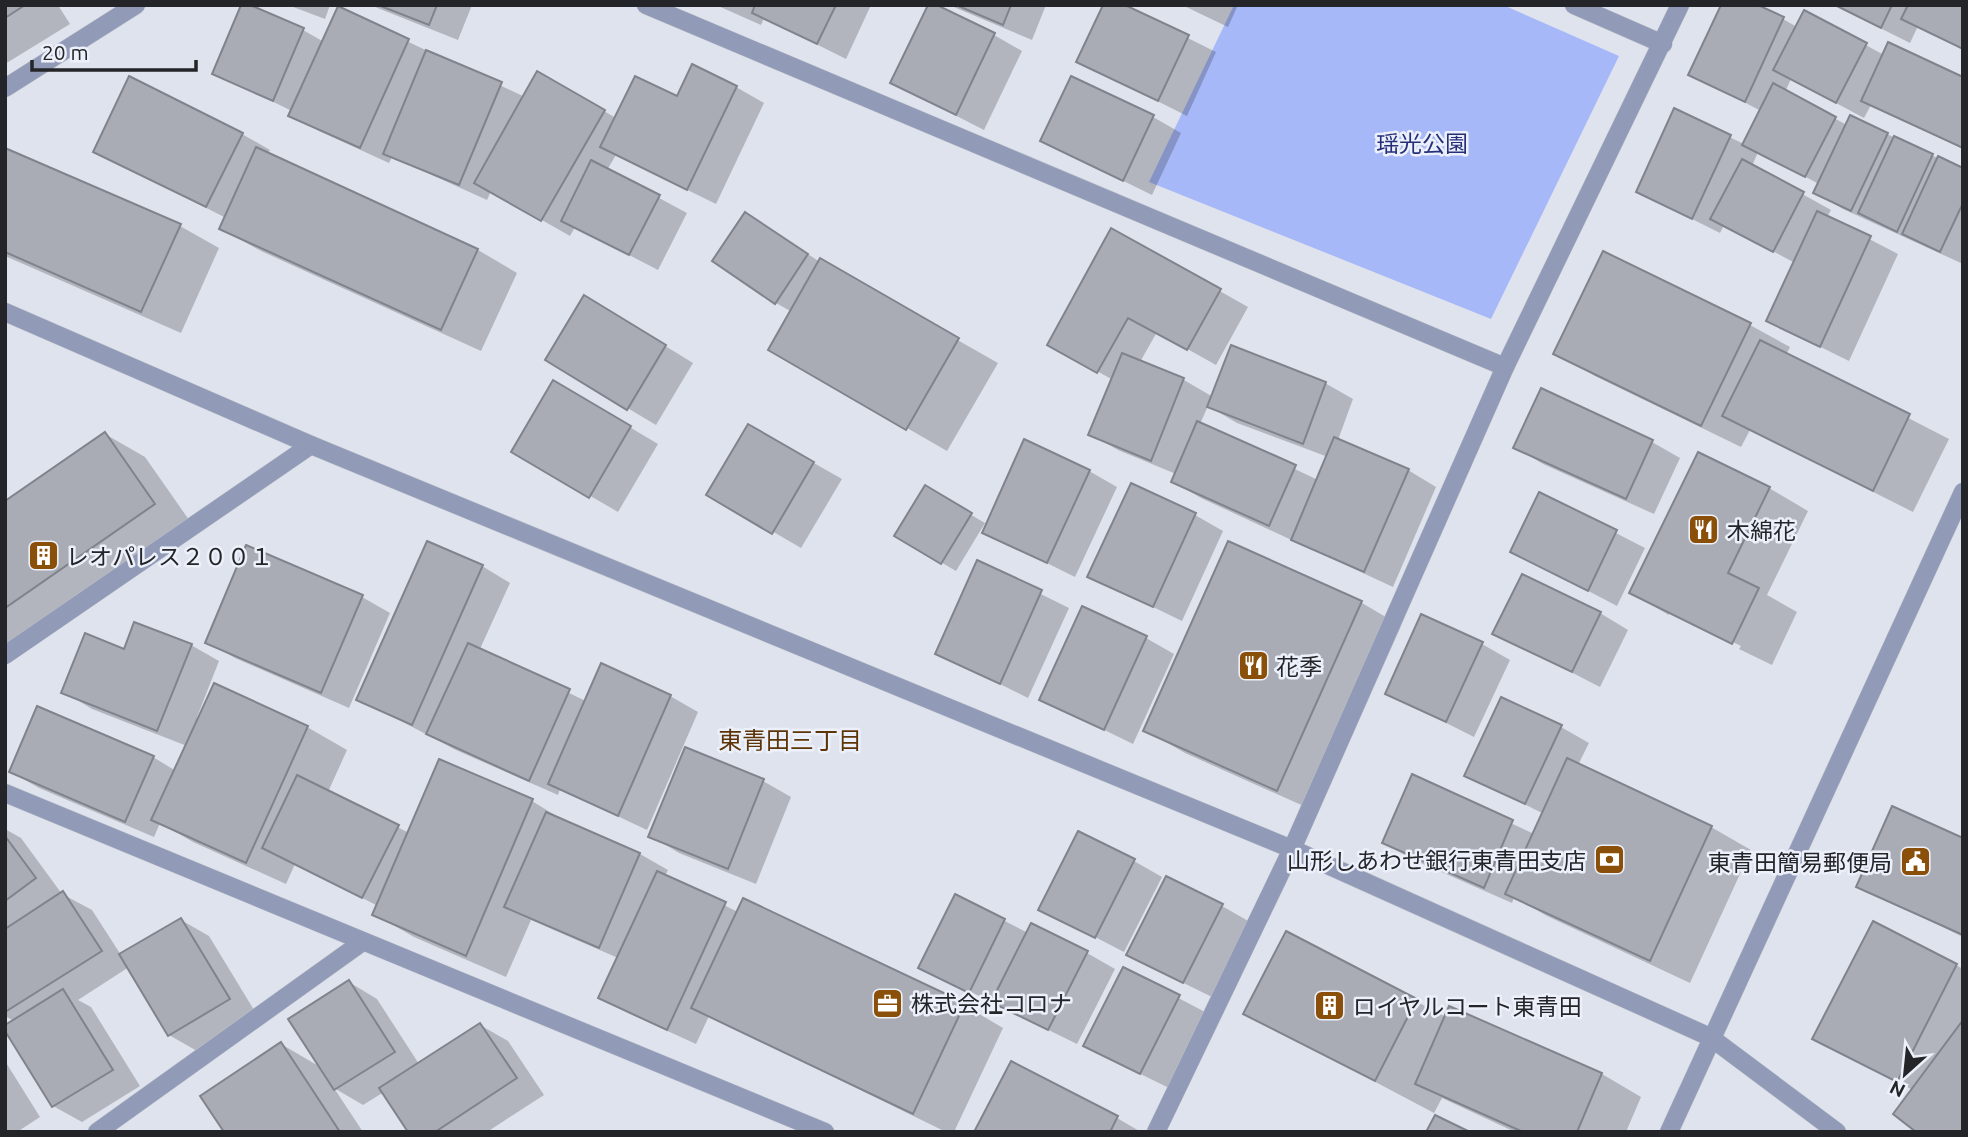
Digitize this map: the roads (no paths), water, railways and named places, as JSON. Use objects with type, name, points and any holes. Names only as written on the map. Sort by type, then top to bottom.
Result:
[{"type":"street","points":[[5,88],[136,5]]},
{"type":"street","points":[[646,5],[1505,367]]},
{"type":"street","points":[[1574,5],[1663,44]]},
{"type":"street","points":[[1156,1132],[1292,849],[1505,367],[1680,5]]},
{"type":"street","points":[[5,312],[311,445],[1292,849],[1710,1037],[1837,1132]]},
{"type":"street","points":[[5,655],[311,445]]},
{"type":"street","points":[[1669,1132],[1710,1037],[1963,492]]},
{"type":"street","points":[[5,793],[361,943],[825,1132]]},
{"type":"street","points":[[97,1132],[361,943]]},
{"type":"place","name":"木綿花","points":[[1704,530]]},
{"type":"place","name":"レオパレス２００１","points":[[43,556]]},
{"type":"place","name":"花季","points":[[1253,666]]},
{"type":"place","name":"山形しあわせ銀行東青田支店","points":[[1609,860]]},
{"type":"place","name":"東青田簡易郵便局","points":[[1915,862]]},
{"type":"place","name":"株式会社コロナ","points":[[888,1003]]},
{"type":"place","name":"ロイヤルコート東青田","points":[[1330,1006]]},
{"type":"district","name":"東青田三丁目","points":[[790,740]]},
{"type":"park label","name":"瑶光公園","points":[[1422,143]]}]
